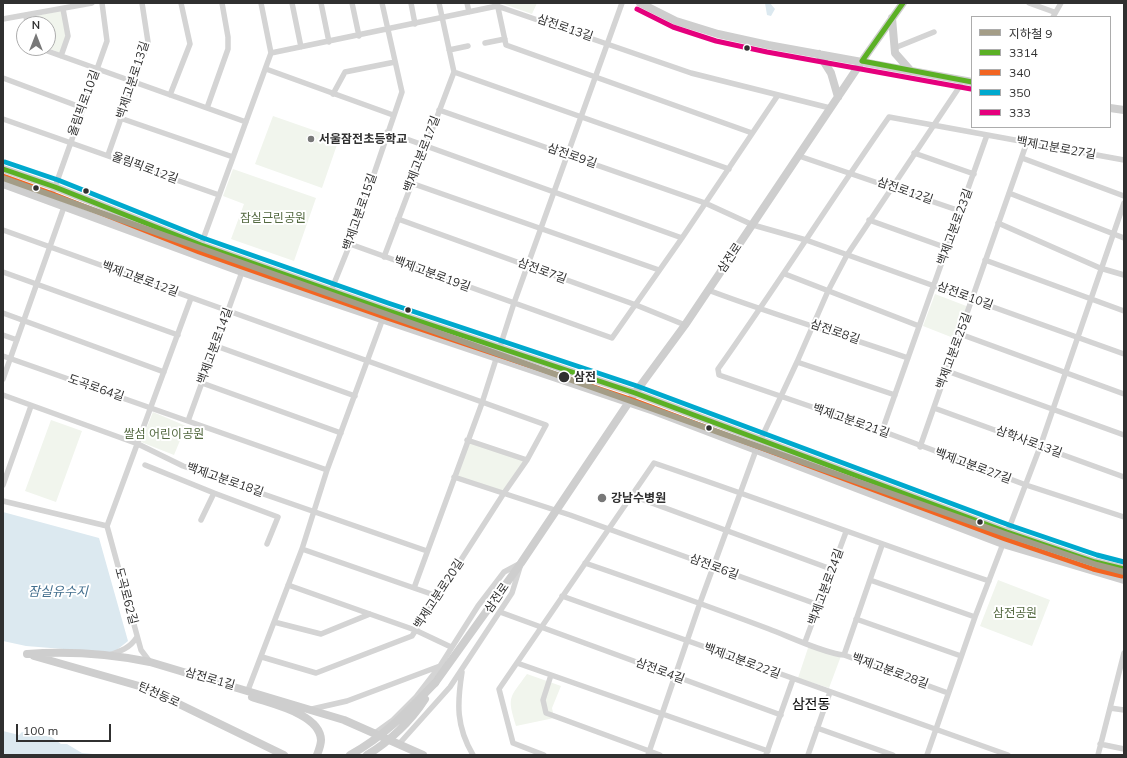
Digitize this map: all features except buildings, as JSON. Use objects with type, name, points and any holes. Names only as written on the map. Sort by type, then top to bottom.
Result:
[{"type":"main road","points":[[640,3],[676,21],[718,34],[768,45],[971,82]]},
{"type":"main road","name":"삼전로","points":[[435,683],[522,563],[630,403],[635,393],[685,325],[830,108],[903,3]]},
{"type":"main road","points":[[892,18],[895,53],[910,70]]},
{"type":"main road","points":[[819,54],[831,73],[838,97]]},
{"type":"main road","points":[[1111,108],[1124,110]]},
{"type":"main road","points":[[3,169],[55,187],[201,246],[386,310],[635,393],[1007,532],[1095,562],[1124,569]]},
{"type":"main road","points":[[3,184],[242,272],[630,403],[1003,544],[1124,580]]},
{"type":"main road","name":"삼전로1길","points":[[27,654],[56,652],[106,656],[150,662],[248,690],[344,720],[422,755]]},
{"type":"main road","name":"탄천동로","points":[[27,654],[146,688],[284,755]]},
{"type":"main road","points":[[206,678],[229,689],[307,717],[316,726],[321,738],[317,755]]},
{"type":"main road","points":[[350,755],[369,745],[392,727],[435,683]]},
{"type":"main road","points":[[367,755],[392,736],[416,712],[435,683]]},
{"type":"street","points":[[3,19],[92,3]]},
{"type":"street","name":"올림픽로10길","points":[[48,201],[55,187],[107,42],[102,3]]},
{"type":"street","name":"백제고분로13길","points":[[108,155],[148,42],[142,3]]},
{"type":"street","points":[[170,95],[190,44],[181,3]]},
{"type":"street","points":[[207,108],[228,49],[228,38],[222,3]]},
{"type":"street","points":[[201,246],[271,53],[261,3]]},
{"type":"street","points":[[292,3],[301,47]]},
{"type":"street","points":[[321,3],[329,42]]},
{"type":"street","points":[[352,3],[359,36]]},
{"type":"street","name":"백제고분로15길","points":[[331,291],[350,244],[387,132],[402,92],[382,3]]},
{"type":"street","points":[[411,3],[415,24]]},
{"type":"street","points":[[439,3],[454,72],[729,168]]},
{"type":"street","points":[[467,3],[469,12]]},
{"type":"street","points":[[500,348],[514,303],[622,3]]},
{"type":"street","points":[[1029,3],[1053,15],[1061,3]]},
{"type":"street","points":[[271,53],[415,24],[497,4],[506,45],[752,133]]},
{"type":"street","name":"삼전로13길","points":[[497,4],[691,73],[830,108]]},
{"type":"street","points":[[61,56],[68,36],[62,9]]},
{"type":"street","points":[[897,47],[934,32]]},
{"type":"street","points":[[485,44],[505,39]]},
{"type":"street","points":[[449,50],[468,46]]},
{"type":"street","points":[[56,54],[246,122]]},
{"type":"street","points":[[333,94],[344,72],[395,62]]},
{"type":"street","points":[[266,69],[393,116]]},
{"type":"street","name":"백제고분로17길","points":[[384,257],[454,72]]},
{"type":"street","points":[[3,78],[83,108]]},
{"type":"street","points":[[760,439],[781,397],[828,291],[846,255],[962,80]]},
{"type":"street","points":[[636,305],[778,94]]},
{"type":"street","name":"삼전로9길","points":[[439,110],[705,203],[753,225]]},
{"type":"street","points":[[760,309],[785,274],[850,172],[889,117],[988,135]]},
{"type":"street","points":[[120,118],[233,157]]},
{"type":"street","name":"올림픽로12길","points":[[3,119],[219,195]]},
{"type":"street","points":[[387,132],[682,238]]},
{"type":"street","name":"백제고분로27길","points":[[988,135],[1124,160]]},
{"type":"street","name":"백제고분로23길","points":[[882,431],[988,135]]},
{"type":"street","name":"백제고분로25길","points":[[920,446],[1027,142]]},
{"type":"street","points":[[914,153],[974,174]]},
{"type":"street","name":"삼전로12길","points":[[799,156],[891,186],[960,211]]},
{"type":"street","points":[[1022,158],[1124,196]]},
{"type":"street","points":[[411,183],[660,270]]},
{"type":"street","points":[[1009,193],[1124,238]]},
{"type":"street","name":"백제고분로27길","points":[[1007,532],[1053,410],[1100,268],[1124,203]]},
{"type":"street","points":[[3,379],[38,284],[64,207]]},
{"type":"street","name":"삼전로7길","points":[[398,219],[636,305],[685,325]]},
{"type":"street","points":[[869,220],[947,248]]},
{"type":"street","points":[[998,224],[1100,268],[1124,275]]},
{"type":"street","name":"삼전로10길","points":[[753,225],[806,240],[973,298],[1124,354]]},
{"type":"street","name":"백제고분로12길","points":[[3,230],[228,311]]},
{"type":"street","name":"백제고분로19길","points":[[350,244],[612,338],[636,305]]},
{"type":"street","points":[[985,260],[1124,311]]},
{"type":"street","points":[[3,272],[178,335]]},
{"type":"street","name":"백제고분로14길","points":[[188,421],[242,272]]},
{"type":"street","points":[[785,274],[919,326]]},
{"type":"street","name":"삼전로8길","points":[[708,290],[760,309],[814,325],[908,358]]},
{"type":"street","points":[[3,501],[107,526],[191,298]]},
{"type":"street","name":"백제고분로21길","points":[[760,309],[718,369],[719,375],[882,431],[920,446]]},
{"type":"street","points":[[248,690],[262,657],[302,549],[327,470],[386,310]]},
{"type":"street","points":[[228,311],[482,403]]},
{"type":"street","points":[[3,313],[164,372]]},
{"type":"street","points":[[960,334],[1124,394]]},
{"type":"street","points":[[3,335],[17,340]]},
{"type":"street","points":[[216,346],[355,396]]},
{"type":"street","name":"백제고분로20길","points":[[414,588],[482,403],[500,348]]},
{"type":"street","name":"도곡로64길","points":[[3,356],[188,421]]},
{"type":"street","points":[[797,362],[895,395]]},
{"type":"street","points":[[947,371],[1124,435]]},
{"type":"street","points":[[202,383],[341,433]]},
{"type":"street","points":[[3,395],[138,444]]},
{"type":"street","name":"백제고분로20길","points":[[262,657],[316,673],[412,636],[504,493],[527,460],[546,426],[482,403]]},
{"type":"street","points":[[3,485],[31,406]]},
{"type":"street","name":"삼학사로13길","points":[[934,408],[1124,477]]},
{"type":"street","points":[[188,421],[327,470]]},
{"type":"street","points":[[468,440],[527,460]]},
{"type":"street","name":"백제고분로18길","points":[[138,444],[183,466],[314,510],[427,551]]},
{"type":"street","name":"백제고분로27길","points":[[920,446],[1026,485],[1124,517]]},
{"type":"street","points":[[648,753],[700,603],[756,450]]},
{"type":"street","points":[[544,755],[513,743],[499,689],[654,463],[740,492],[882,545],[989,581]]},
{"type":"street","points":[[145,465],[278,517],[267,544]]},
{"type":"street","points":[[454,477],[556,512]]},
{"type":"street","points":[[201,520],[214,493]]},
{"type":"street","points":[[630,496],[727,529],[831,569]]},
{"type":"street","name":"삼전로6길","points":[[556,512],[570,515],[819,605]]},
{"type":"street","name":"도곡로62길","points":[[107,526],[141,650],[150,662]]},
{"type":"street","name":"백제고분로24길","points":[[805,642],[846,532]]},
{"type":"street","points":[[927,755],[961,656],[1007,532]]},
{"type":"street","name":"백제고분로28길","points":[[882,545],[844,655],[948,693]]},
{"type":"street","points":[[302,549],[437,596]]},
{"type":"street","points":[[399,744],[441,699],[462,670],[512,593],[522,563]]},
{"type":"street","points":[[375,733],[393,720],[416,698],[440,666],[478,606],[504,572],[522,563]]},
{"type":"street","points":[[584,563],[700,603],[838,655],[844,655]]},
{"type":"street","points":[[870,580],[975,618]]},
{"type":"street","points":[[288,585],[415,630],[451,647]]},
{"type":"street","name":"백제고분로22길","points":[[517,663],[662,713],[767,753],[793,679],[562,596]]},
{"type":"street","name":"삼전로4길","points":[[500,612],[540,628],[781,715]]},
{"type":"street","points":[[274,622],[321,634],[370,614]]},
{"type":"street","points":[[856,619],[961,656]]},
{"type":"street","points":[[106,656],[123,650],[132,644],[137,637]]},
{"type":"street","points":[[1098,755],[1122,669],[1124,653]]},
{"type":"street","points":[[311,710],[347,701],[440,666]]},
{"type":"street","points":[[462,670],[458,700],[460,724],[466,744],[473,755]]},
{"type":"street","points":[[551,675],[543,700],[546,713],[648,753],[660,755]]},
{"type":"street","points":[[793,679],[936,728],[1008,755]]},
{"type":"street","points":[[808,755],[830,692]]},
{"type":"street","points":[[1110,708],[1124,710]]},
{"type":"street","points":[[818,728],[893,755]]},
{"type":"street","points":[[1100,744],[1124,749]]},
{"type":"green space","points":[[501,3],[537,3],[532,14]]},
{"type":"green space","points":[[61,11],[66,34],[60,53],[56,51],[56,16],[34,16]]},
{"type":"green space","points":[[273,116],[339,139],[322,188],[255,164]]},
{"type":"green space","name":"잠실근린공원","points":[[233,169],[316,198],[294,261],[231,239],[244,204],[223,196]]},
{"type":"green space","points":[[935,294],[969,307],[956,339],[923,326]]},
{"type":"green space","name":"쌀섬 어린이공원","points":[[153,412],[186,426],[174,455],[141,442]]},
{"type":"green space","points":[[51,420],[82,431],[56,502],[25,491]]},
{"type":"green space","points":[[467,440],[527,460],[504,493],[454,477]]},
{"type":"green space","name":"삼전공원","points":[[998,580],[1050,600],[1032,646],[980,626]]},
{"type":"green space","points":[[809,645],[841,656],[829,688],[798,678]]},
{"type":"green space","points":[[527,674],[561,686],[552,708],[554,718],[516,726],[511,709],[511,698],[516,688]]},
{"type":"water","points":[[765,3],[770,3],[775,9],[771,16],[767,15]]},
{"type":"water","name":"잠실유수지","points":[[3,512],[99,538],[128,641],[113,653],[26,646],[3,641]]},
{"type":"water","points":[[3,731],[19,735],[22,732],[32,736],[50,736],[61,744],[67,744],[82,753],[104,755],[3,755]]},
{"type":"metro line","name":"9","points":[[3,178],[1005,534],[1097,565],[1124,572]]},
{"type":"transit line","name":"3314","points":[[862,61],[903,3]]},
{"type":"transit line","name":"333","points":[[637,9],[673,27],[716,41],[767,52],[971,89]]},
{"type":"transit line","name":"3314","points":[[862,61],[971,82]]},
{"type":"transit line","name":"350","points":[[5,162],[58,180],[203,238],[388,303],[637,386],[1009,525],[1097,555],[1124,562]]},
{"type":"transit line","name":"3314","points":[[3,169],[55,187],[201,245],[386,310],[635,393],[1007,532],[1095,562],[1124,569]]},
{"type":"transit line","name":"340","points":[[3,176],[53,194],[199,252],[384,317],[633,400],[1005,539],[1093,569],[1122,576]]},
{"type":"place","name":"서울잠전초등학교","points":[[311,139]]},
{"type":"place","name":"삼전","points":[[564,377]]},
{"type":"place","name":"강남수병원","points":[[602,498]]},
{"type":"district","name":"삼전동","points":[[811,705]]}]
